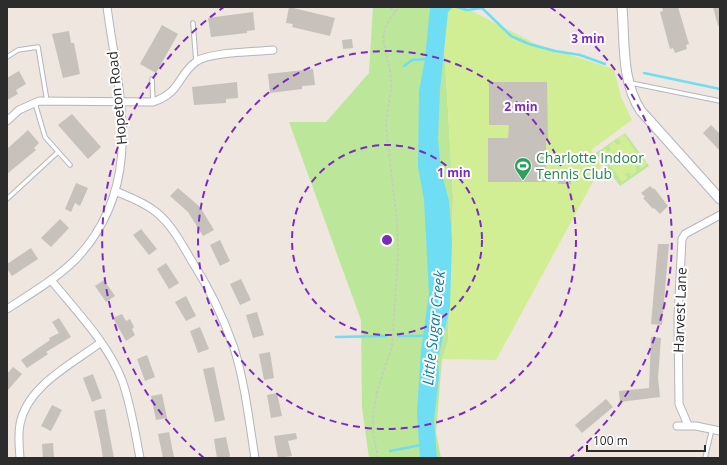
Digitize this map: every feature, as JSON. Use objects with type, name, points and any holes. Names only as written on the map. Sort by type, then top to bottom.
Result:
[{"type":"street","name":"Hopeton Road","points":[[7,309],[51,280],[76,259],[99,228],[116,191],[123,146],[120,102],[107,7]]},
{"type":"street","points":[[622,7],[628,83],[635,102],[641,111],[720,198]]},
{"type":"street","points":[[7,121],[19,110],[35,103],[47,101],[153,102],[163,99],[174,91],[188,68],[196,62],[211,56],[273,50]]},
{"type":"street","points":[[116,191],[144,204],[165,220],[174,231],[203,279],[220,311],[234,348],[242,382],[255,458]]},
{"type":"street","name":"Harvest Lane","points":[[688,425],[679,404],[678,344],[682,239],[686,234],[720,214]]},
{"type":"street","points":[[51,280],[100,343],[117,371],[125,389],[140,458]]},
{"type":"street","points":[[20,458],[20,423],[30,399],[40,388],[100,343]]},
{"type":"street","points":[[677,426],[688,425],[720,431]]},
{"type":"lane","points":[[193,23],[196,62]]},
{"type":"lane","points":[[7,57],[18,50],[38,47],[47,101]]},
{"type":"lane","points":[[152,79],[153,102]]},
{"type":"lane","points":[[628,83],[720,101]]},
{"type":"lane","points":[[35,103],[45,137],[70,165]]},
{"type":"lane","points":[[7,200],[58,152]]},
{"type":"lane","points":[[705,458],[712,429]]},
{"type":"path","points":[[390,7],[395,12]]},
{"type":"path","points":[[378,458],[373,434],[373,415],[377,391],[392,346],[398,261],[398,234],[386,122],[391,80],[382,39],[385,29],[395,12],[400,7]]},
{"type":"green space","points":[[373,7],[442,7],[453,197],[448,341],[442,359],[436,432],[441,458],[369,458],[362,407],[361,320],[289,122],[326,122],[369,73]]},
{"type":"green space","name":"Charlotte Indoor Tennis Club","points":[[442,7],[464,7],[536,44],[614,69],[621,97],[632,120],[591,150],[602,165],[496,360],[442,359],[448,341],[453,197]]},
{"type":"green space","points":[[625,133],[649,166],[620,186],[596,153]]},
{"type":"green space","points":[[624,134],[636,152],[647,164],[641,169],[638,165],[635,168],[637,171],[631,176],[629,172],[625,174],[628,178],[622,182],[600,152],[605,148],[608,152],[611,150],[609,146],[614,141],[617,145],[621,143],[618,138]]},
{"type":"water","name":"Little Sugar Creek","points":[[430,7],[453,7],[448,12],[440,90],[438,139],[441,171],[449,201],[452,240],[450,307],[438,358],[439,376],[434,420],[437,458],[420,458],[417,413],[421,350],[429,294],[424,200],[418,167],[419,91],[425,59]]},
{"type":"building","points":[[289,7],[335,18],[330,36],[292,27],[293,24],[286,23]]},
{"type":"building","points":[[662,7],[678,7],[689,44],[686,45],[687,49],[675,53],[673,48],[670,49],[660,12],[663,11]]},
{"type":"building","points":[[713,7],[720,7],[720,25],[718,26]]},
{"type":"building","points":[[253,12],[255,30],[247,31],[247,33],[211,37],[208,18]]},
{"type":"building","points":[[162,25],[178,34],[156,73],[140,64]]},
{"type":"building","points":[[69,31],[71,43],[74,43],[80,74],[63,78],[52,34]]},
{"type":"building","points":[[352,39],[353,48],[343,49],[342,40]]},
{"type":"building","points":[[313,69],[315,85],[302,86],[302,89],[270,93],[268,74]]},
{"type":"building","points":[[19,71],[26,84],[16,90],[18,94],[7,100],[7,78]]},
{"type":"building","points":[[237,82],[238,98],[226,99],[226,103],[194,105],[192,87]]},
{"type":"building","points":[[489,82],[547,82],[548,141],[546,141],[546,182],[488,182],[488,138],[508,138],[509,125],[489,125]]},
{"type":"building","points":[[72,114],[101,147],[88,159],[58,125]]},
{"type":"building","points":[[711,125],[720,134],[720,151],[703,133]]},
{"type":"building","points":[[28,130],[39,143],[34,148],[36,150],[7,174],[7,149]]},
{"type":"building","points":[[558,177],[571,177],[571,184],[558,184]]},
{"type":"building","points":[[76,183],[88,188],[80,206],[75,203],[71,212],[65,209]]},
{"type":"building","points":[[650,186],[653,189],[654,188],[668,206],[660,214],[643,198],[645,197],[641,193]]},
{"type":"building","points":[[178,188],[200,207],[214,230],[203,236],[188,212],[170,196]]},
{"type":"building","points":[[60,219],[69,228],[51,247],[41,238]]},
{"type":"building","points":[[141,229],[157,249],[149,255],[133,235]]},
{"type":"building","points":[[220,240],[230,261],[220,266],[210,245]]},
{"type":"building","points":[[658,244],[669,244],[662,325],[651,324]]},
{"type":"building","points":[[31,248],[38,259],[12,276],[7,269],[7,264]]},
{"type":"building","points":[[166,263],[179,283],[169,289],[157,269]]},
{"type":"building","points":[[241,279],[251,300],[240,305],[230,284]]},
{"type":"building","points":[[104,280],[115,296],[106,302],[95,286]]},
{"type":"building","points":[[186,296],[196,316],[186,321],[175,302]]},
{"type":"building","points":[[257,312],[264,335],[253,338],[246,315]]},
{"type":"building","points":[[122,314],[126,321],[130,319],[134,327],[132,329],[135,335],[126,341],[113,318]]},
{"type":"building","points":[[59,318],[71,337],[46,352],[48,354],[27,368],[21,360],[50,340],[49,338],[59,333],[52,322]]},
{"type":"building","points":[[200,327],[209,349],[198,353],[190,331]]},
{"type":"building","points":[[651,337],[661,338],[658,378],[660,397],[620,402],[619,391],[649,388]]},
{"type":"building","points":[[270,352],[274,378],[264,380],[259,354]]},
{"type":"building","points":[[147,355],[155,377],[145,381],[137,359]]},
{"type":"building","points":[[13,367],[22,374],[7,391],[7,374]]},
{"type":"building","points":[[214,367],[225,420],[215,422],[203,369]]},
{"type":"building","points":[[93,374],[102,398],[92,402],[83,378]]},
{"type":"building","points":[[277,393],[282,416],[271,418],[267,395]]},
{"type":"building","points":[[162,394],[167,418],[156,420],[151,396]]},
{"type":"building","points":[[606,399],[613,407],[582,433],[575,425]]},
{"type":"building","points":[[52,405],[62,410],[51,431],[41,426]]},
{"type":"building","points":[[105,409],[114,458],[103,458],[94,411]]},
{"type":"building","points":[[169,432],[174,457],[163,458],[158,434]]},
{"type":"building","points":[[296,433],[297,439],[288,441],[292,456],[278,458],[274,436]]},
{"type":"building","points":[[226,437],[230,456],[228,458],[217,458],[214,439]]},
{"type":"building","points":[[53,443],[54,458],[43,458],[42,444]]},
{"type":"waterway","points":[[457,7],[467,10],[482,8],[511,36],[529,44],[555,51],[580,55],[605,64]]},
{"type":"waterway","points":[[404,66],[412,60],[427,59]]},
{"type":"waterway","points":[[644,73],[720,89]]},
{"type":"waterway","points":[[336,337],[386,336]]},
{"type":"waterway","name":"Little Sugar Creek","points":[[399,336],[426,336]]},
{"type":"waterway","points":[[390,451],[421,445]]},
{"type":"place","name":"Charlotte Indoor Tennis Club","points":[[523,181]]}]
